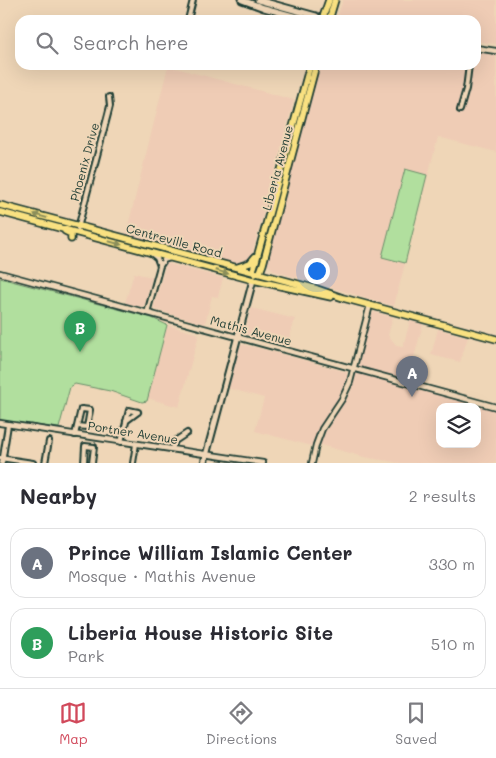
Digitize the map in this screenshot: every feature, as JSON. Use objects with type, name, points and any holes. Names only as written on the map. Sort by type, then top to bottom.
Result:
[{"type":"highway","points":[[324,15],[329,0]]},
{"type":"highway","points":[[330,15],[335,0]]},
{"type":"highway","name":"Liberia Avenue","points":[[253,280],[255,274],[253,270],[258,251],[309,70]]},
{"type":"highway","name":"Liberia Avenue","points":[[255,274],[260,272],[315,70]]},
{"type":"highway","name":"Centreville Road","points":[[0,205],[147,252],[253,280],[343,298]]},
{"type":"highway","name":"Centreville Road","points":[[0,212],[62,228],[78,229],[318,289],[343,298],[496,339]]},
{"type":"highway","points":[[62,228],[71,234],[71,239]]},
{"type":"highway","points":[[234,268],[250,263],[258,251]]},
{"type":"highway","points":[[262,264],[265,272],[274,279]]},
{"type":"main road","points":[[242,0],[290,15]]},
{"type":"main road","points":[[258,0],[312,15]]},
{"type":"main road","name":"Liberia Avenue","points":[[204,463],[253,280]]},
{"type":"street","points":[[189,15],[193,0]]},
{"type":"street","points":[[481,49],[496,51]]},
{"type":"street","points":[[460,110],[466,89],[468,70]]},
{"type":"street","name":"Phoenix Drive","points":[[78,229],[110,106],[109,97]]},
{"type":"street","points":[[147,252],[157,258],[160,266]]},
{"type":"street","points":[[147,313],[160,266],[164,260],[170,258]]},
{"type":"street","name":"Mathis Avenue","points":[[0,273],[496,407]]},
{"type":"street","points":[[312,463],[320,436],[327,421],[345,394],[354,369],[370,305]]},
{"type":"street","points":[[75,435],[77,426],[82,408],[90,410],[87,427],[77,426]]},
{"type":"street","points":[[120,442],[126,421]]},
{"type":"street","name":"Portner Avenue","points":[[0,423],[263,463]]},
{"type":"street","points":[[8,424],[2,460],[33,463]]},
{"type":"street","points":[[172,449],[175,441],[187,433]]},
{"type":"street","points":[[91,447],[92,437]]},
{"type":"street","points":[[45,463],[49,441]]},
{"type":"street","points":[[133,463],[136,444]]},
{"type":"street","points":[[84,463],[85,446],[94,447],[92,463]]},
{"type":"shaded area","points":[[343,0],[496,0],[496,44],[481,42],[481,15],[338,15]]},
{"type":"shaded area","points":[[481,53],[496,55],[496,152],[438,137],[394,306],[274,271],[267,263],[317,70],[481,70]]},
{"type":"shaded area","points":[[167,70],[183,70],[294,100],[251,258],[248,261],[238,265],[126,234]]},
{"type":"shaded area","points":[[166,263],[223,278],[218,297],[212,296],[205,324],[153,309]]},
{"type":"shaded area","points":[[134,273],[152,277],[145,304],[142,307],[125,303]]},
{"type":"shaded area","points":[[251,308],[295,319],[287,347],[245,334]]},
{"type":"shaded area","points":[[372,313],[393,317],[388,335],[397,346],[403,347],[410,321],[423,324],[406,387],[469,403],[436,403],[436,448],[481,448],[481,406],[496,410],[496,463],[400,463],[364,457],[321,445],[325,432],[350,393]]},
{"type":"shaded area","points":[[167,325],[199,334],[179,407],[147,398]]},
{"type":"shaded area","points":[[438,329],[468,337],[460,362],[431,355]]},
{"type":"shaded area","points":[[240,344],[347,372],[342,392],[322,422],[312,446],[255,431],[264,398],[228,388]]},
{"type":"green space","points":[[405,169],[427,175],[405,263],[382,257]]},
{"type":"green space","points":[[0,278],[152,318],[167,325],[147,401],[142,402],[110,391],[75,384],[70,387],[59,428],[0,420]]},
{"type":"place","name":"Liberia House Historic Site","points":[[80,352]]},
{"type":"place","name":"Prince William Islamic Center","points":[[412,397]]}]
